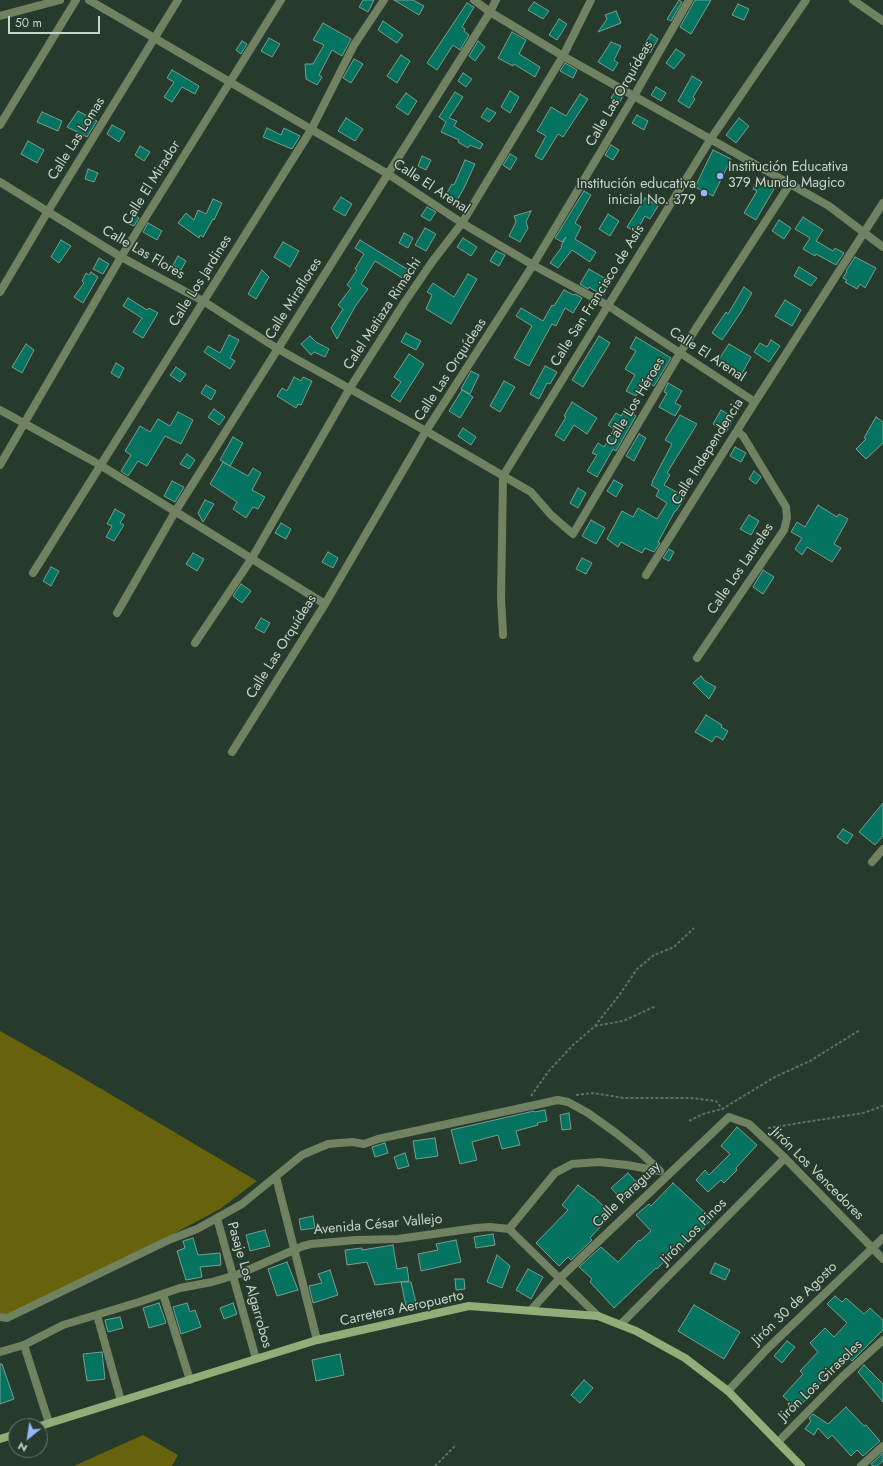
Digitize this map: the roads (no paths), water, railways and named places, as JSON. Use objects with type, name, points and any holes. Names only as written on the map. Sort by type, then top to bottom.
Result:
[{"type":"main road","name":"Carretera Aeropuerto","points":[[49,1423],[316,1340],[469,1306],[598,1316],[636,1331],[685,1358],[728,1391],[801,1466]]},
{"type":"street","points":[[0,16],[60,0]]},
{"type":"street","points":[[0,125],[76,0]]},
{"type":"street","name":"Calle El Arenal","points":[[89,0],[388,174],[462,223],[533,265],[607,305],[755,402]]},
{"type":"street","name":"Calle Las Lomas","points":[[0,292],[154,37],[178,0]]},
{"type":"street","name":"Calle El Mirador","points":[[0,465],[121,257],[281,0]]},
{"type":"street","name":"Calle Los Jardines","points":[[33,573],[312,130],[354,45],[384,0]]},
{"type":"street","points":[[474,0],[490,12],[563,56],[829,206],[883,247]]},
{"type":"street","name":"Calle Miraflores","points":[[118,613],[175,512],[490,12],[496,0]]},
{"type":"street","name":"Calel Matiaza Rimachi","points":[[195,643],[252,558],[350,388],[428,268],[462,223],[563,56],[591,0]]},
{"type":"street","name":"Calle Las Orquídeas","points":[[232,752],[325,604],[426,432],[533,265],[634,96],[689,0]]},
{"type":"street","name":"Calle San Francisco de Asís","points":[[503,476],[710,140],[806,0]]},
{"type":"street","points":[[853,0],[883,21]]},
{"type":"street","name":"Calle Las Flores","points":[[0,182],[121,257],[203,301],[278,349],[350,388],[531,492],[551,515],[573,534]]},
{"type":"street","name":"Calle Los Héroes","points":[[573,534],[680,353],[790,184]]},
{"type":"street","name":"Calle Independencia","points":[[646,575],[883,203]]},
{"type":"street","points":[[0,410],[100,465],[325,604]]},
{"type":"street","name":"Calle Los Laureles","points":[[697,658],[784,530],[788,518],[786,508],[743,436],[737,430]]},
{"type":"street","points":[[503,476],[503,635]]},
{"type":"street","points":[[872,862],[883,849]]},
{"type":"street","points":[[0,1317],[7,1318],[171,1239],[197,1229],[242,1204],[302,1155],[328,1144],[352,1142],[364,1144],[378,1139],[558,1100],[568,1102],[588,1113],[641,1153],[663,1174]]},
{"type":"street","name":"Calle Paraguay","points":[[532,1310],[559,1279],[663,1174],[729,1117]]},
{"type":"street","name":"Jirón Los Vencedores","points":[[729,1117],[749,1124],[785,1158],[883,1260]]},
{"type":"street","name":"Jirón Los Pinos","points":[[621,1324],[785,1158]]},
{"type":"street","points":[[598,1316],[509,1230],[555,1173],[572,1164],[599,1162],[627,1164],[663,1174]]},
{"type":"street","points":[[276,1177],[316,1340]]},
{"type":"street","name":"Pasaje Los Algarrobos","points":[[217,1218],[256,1359]]},
{"type":"street","name":"Avenida César Vallejo","points":[[0,1352],[24,1345],[63,1325],[180,1288],[212,1282],[233,1276],[311,1244],[356,1240],[398,1239],[490,1227],[509,1230]]},
{"type":"street","name":"Jirón 30 de Agosto","points":[[728,1391],[766,1350],[883,1238]]},
{"type":"street","points":[[163,1294],[190,1380]]},
{"type":"street","points":[[97,1315],[121,1401]]},
{"type":"street","name":"Jirón Los Girasoles","points":[[778,1442],[842,1377],[883,1340]]},
{"type":"street","points":[[24,1345],[49,1423]]},
{"type":"street","points":[[861,1466],[883,1446]]},
{"type":"place","name":"Institución Educativa 379 Mundo Magico","points":[[720,176]]},
{"type":"place","name":"Institución educativa inicial No. 379","points":[[704,193]]}]
